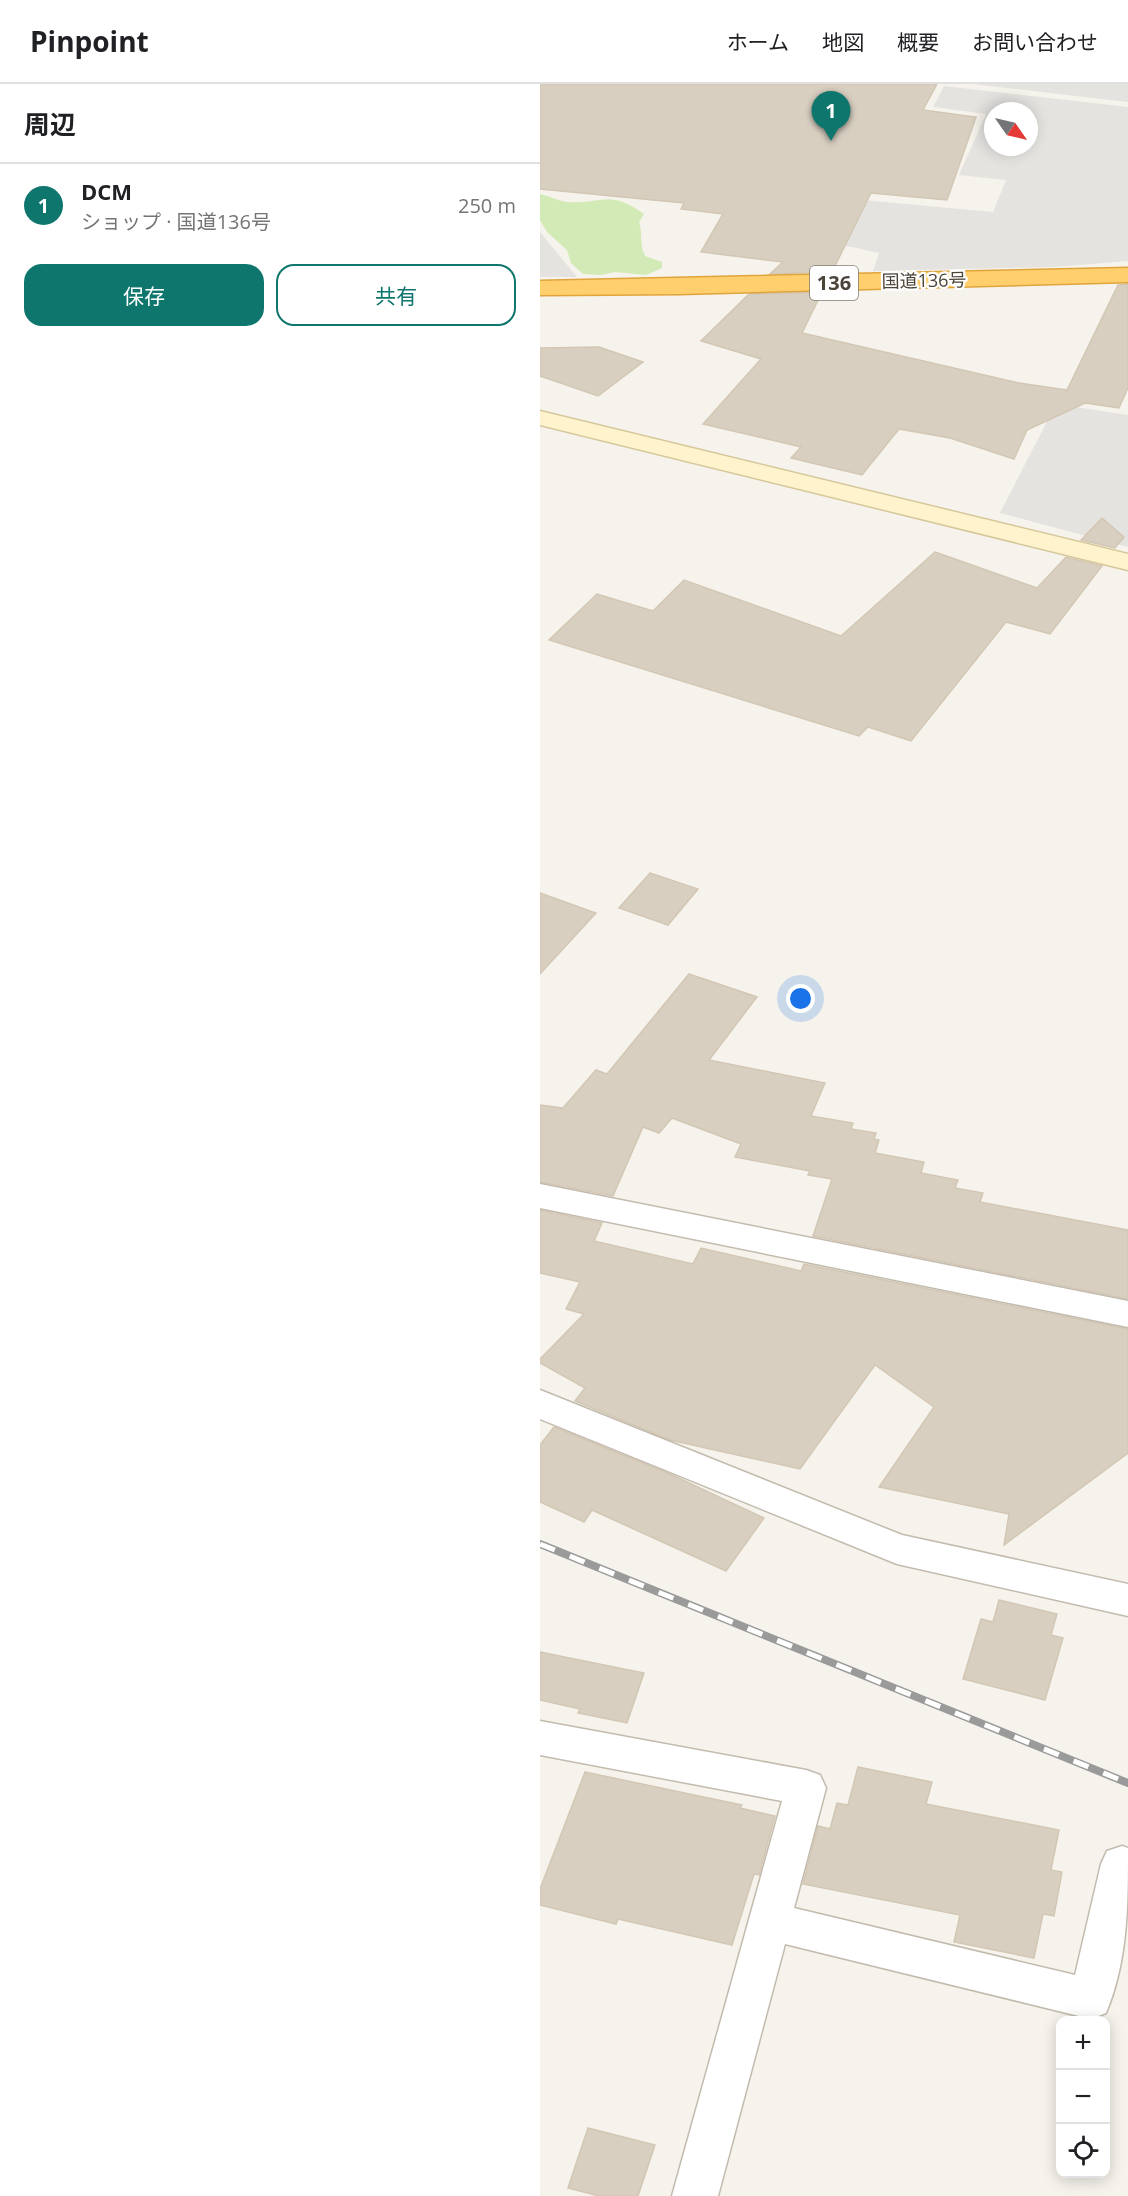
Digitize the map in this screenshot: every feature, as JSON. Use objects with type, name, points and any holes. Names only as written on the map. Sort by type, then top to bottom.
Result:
[{"type":"highway","name":"国道136号","points":[[540,288],[680,287],[1128,275]]},
{"type":"highway","name":"国道136号","points":[[540,305],[707,305],[1128,294]]},
{"type":"street","points":[[540,418],[1128,561]]},
{"type":"street","points":[[540,1196],[1128,1314]]},
{"type":"street","points":[[540,1404],[897,1549],[1128,1600]]},
{"type":"street","points":[[540,1738],[806,1788],[695,2196]]},
{"type":"street","points":[[770,1921],[1090,1999],[1122,1864]]},
{"type":"green space","points":[[540,194],[567,202],[605,199],[632,206],[644,214],[639,222],[645,256],[662,262],[662,268],[646,275],[615,272],[601,275],[583,274],[571,263],[567,250],[547,232],[540,220]]},
{"type":"shaded area","points":[[972,84],[1128,84],[1128,102]]},
{"type":"shaded area","points":[[944,86],[1128,107],[1128,261],[1054,267],[873,271],[879,253],[852,247],[730,232],[753,190],[993,212],[1006,180],[959,175],[984,119],[984,156],[1038,156],[1038,102],[984,102],[984,114],[933,107]]},
{"type":"shaded area","points":[[540,232],[577,277],[540,277]]},
{"type":"shaded area","points":[[1056,404],[1128,415],[1128,547],[1000,513]]},
{"type":"building","points":[[540,84],[937,84],[923,110],[976,117],[947,200],[871,193],[832,272],[770,274],[783,262],[701,252],[723,214],[681,209],[684,203],[540,189]]},
{"type":"building","points":[[1128,284],[1128,388],[1119,408],[1085,403],[1027,430],[1014,459],[950,438],[899,429],[862,475],[791,458],[801,447],[703,424],[761,359],[701,341],[749,294],[822,292],[802,333],[1019,383],[1067,390],[1118,285]]},
{"type":"building","points":[[599,347],[643,362],[598,396],[540,376],[540,348]]},
{"type":"building","points":[[1102,518],[1124,537],[1115,548],[1081,540]]},
{"type":"building","points":[[935,552],[1037,588],[1066,557],[1102,566],[1050,634],[1006,622],[911,741],[868,727],[859,736],[549,640],[597,594],[653,611],[684,580],[841,636]]},
{"type":"building","points":[[650,873],[698,889],[668,925],[619,908]]},
{"type":"building","points":[[540,893],[596,913],[540,974]]},
{"type":"building","points":[[689,974],[757,997],[709,1060],[825,1083],[811,1116],[853,1123],[851,1129],[876,1133],[874,1139],[879,1140],[875,1153],[924,1162],[921,1173],[958,1180],[955,1188],[983,1193],[980,1202],[1128,1230],[1128,1299],[813,1236],[832,1179],[808,1175],[810,1171],[735,1157],[741,1144],[672,1118],[659,1133],[643,1127],[613,1196],[540,1182],[540,1105],[563,1108],[596,1070],[607,1074]]},
{"type":"building","points":[[540,1210],[602,1223],[594,1241],[693,1264],[701,1248],[801,1271],[804,1264],[1128,1329],[1128,1453],[1004,1545],[1009,1514],[879,1487],[934,1407],[875,1365],[800,1469],[670,1440],[575,1401],[585,1388],[540,1363],[540,1359],[584,1314],[566,1309],[580,1282],[540,1273]]},
{"type":"building","points":[[554,1427],[670,1474],[764,1518],[726,1571],[592,1510],[584,1522],[540,1502],[540,1445]]},
{"type":"building","points":[[999,1600],[1057,1614],[1051,1635],[1063,1638],[1045,1700],[963,1679],[981,1619],[993,1622]]},
{"type":"building","points":[[540,1652],[644,1673],[627,1723],[578,1713],[580,1709],[540,1700]]},
{"type":"building","points":[[858,1767],[932,1782],[926,1804],[1059,1830],[1051,1870],[1062,1872],[1054,1916],[1043,1914],[1034,1958],[954,1942],[960,1915],[803,1884],[818,1826],[830,1829],[837,1803],[848,1805]]},
{"type":"building","points":[[585,1772],[742,1805],[740,1808],[775,1816],[759,1875],[754,1874],[732,1945],[618,1919],[616,1924],[540,1905],[540,1889]]},
{"type":"building","points":[[588,2128],[655,2145],[638,2196],[599,2196],[568,2188]]},
{"type":"railway","points":[[540,1544],[1128,1783]]},
{"type":"place","name":"DCM","points":[[831,141]]}]
